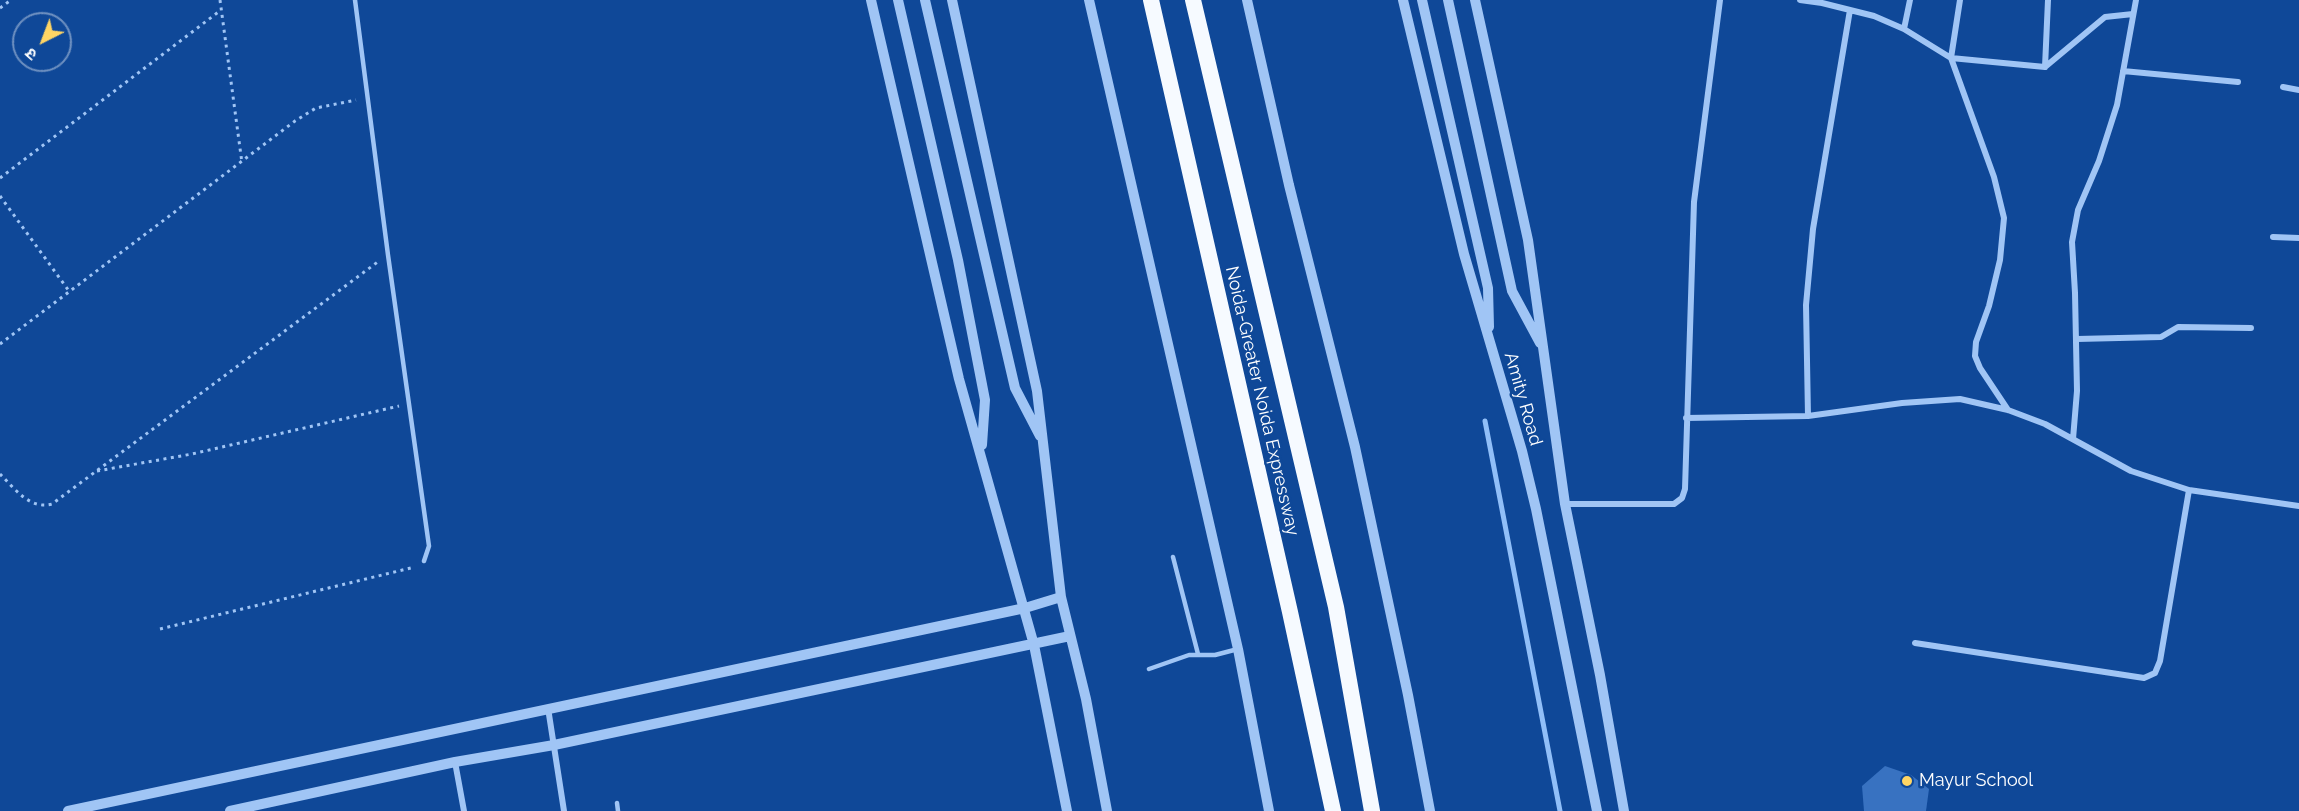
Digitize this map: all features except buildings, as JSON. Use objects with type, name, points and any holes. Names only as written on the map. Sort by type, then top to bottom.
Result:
[{"type":"highway","name":"Noida-Greater Noida Expressway","points":[[1151,0],[1333,811]]},
{"type":"highway","name":"Noida-Greater Noida Expressway","points":[[1193,0],[1336,607],[1372,811]]},
{"type":"street","points":[[871,0],[959,379],[1034,645],[1067,811]]},
{"type":"street","points":[[898,0],[958,260],[985,400],[981,454]]},
{"type":"street","points":[[925,0],[1015,388],[1043,443]]},
{"type":"street","points":[[952,0],[1037,391],[1061,597],[1086,699],[1107,811]]},
{"type":"street","points":[[1089,0],[1238,649],[1269,811]]},
{"type":"street","points":[[1247,0],[1289,185],[1357,458],[1408,695],[1430,811]]},
{"type":"street","name":"Amity Road","points":[[1403,0],[1464,254],[1522,451],[1536,509],[1597,811]]},
{"type":"street","points":[[1422,0],[1488,288],[1490,343]]},
{"type":"street","points":[[1448,0],[1512,291],[1543,349]]},
{"type":"street","name":"Amity Road","points":[[1475,0],[1528,240],[1565,504],[1600,675],[1624,811]]},
{"type":"street","points":[[1565,504],[1674,504],[1682,498],[1685,489],[1694,202],[1720,0]]},
{"type":"street","points":[[1800,0],[1823,2],[1874,16],[1904,29],[1951,58],[2044,67],[2105,18],[2133,15]]},
{"type":"street","points":[[1904,29],[1910,0]]},
{"type":"street","points":[[1960,0],[1951,58],[1994,177],[2004,218],[2000,260],[1975,356],[1980,368],[2008,410]]},
{"type":"street","points":[[2044,67],[2048,0]]},
{"type":"street","points":[[2073,439],[2077,391],[2077,339],[2072,242],[2078,210],[2099,161],[2117,105],[2136,0]]},
{"type":"street","points":[[1808,416],[1806,305],[1813,229],[1850,10]]},
{"type":"street","points":[[2123,71],[2238,82]]},
{"type":"street","points":[[2283,87],[2299,90]]},
{"type":"street","points":[[2273,237],[2299,238]]},
{"type":"street","points":[[2077,339],[2161,337],[2178,327],[2251,328]]},
{"type":"street","points":[[1686,418],[1808,416],[1902,403],[1960,399],[2008,410],[2045,424],[2131,471],[2189,490],[2299,506]]},
{"type":"street","points":[[1915,643],[2144,678],[2155,673],[2160,661],[2189,490]]},
{"type":"street","points":[[68,811],[1025,608],[1061,597]]},
{"type":"street","points":[[230,811],[455,762],[554,745],[1070,636]]},
{"type":"street","points":[[548,708],[564,811]]},
{"type":"street","points":[[455,762],[464,811]]},
{"type":"lane","points":[[355,0],[429,546],[424,561]]},
{"type":"lane","points":[[1173,557],[1198,654]]},
{"type":"lane","points":[[1149,669],[1189,655],[1215,655],[1238,649]]},
{"type":"lane","points":[[617,802],[618,811]]},
{"type":"path","points":[[0,8],[11,0]]},
{"type":"path","points":[[220,0],[242,163]]},
{"type":"path","points":[[0,178],[222,10]]},
{"type":"path","points":[[0,344],[295,121],[316,108],[367,98]]},
{"type":"path","points":[[0,196],[69,291]]},
{"type":"path","points":[[0,474],[29,501],[41,507],[52,504],[388,255]]},
{"type":"path","points":[[96,471],[192,454],[409,403]]},
{"type":"path","points":[[160,628],[412,569],[424,561]]},
{"type":"waterway","points":[[1485,421],[1560,811]]},
{"type":"place","name":"Mayur School","points":[[1907,781]]}]
